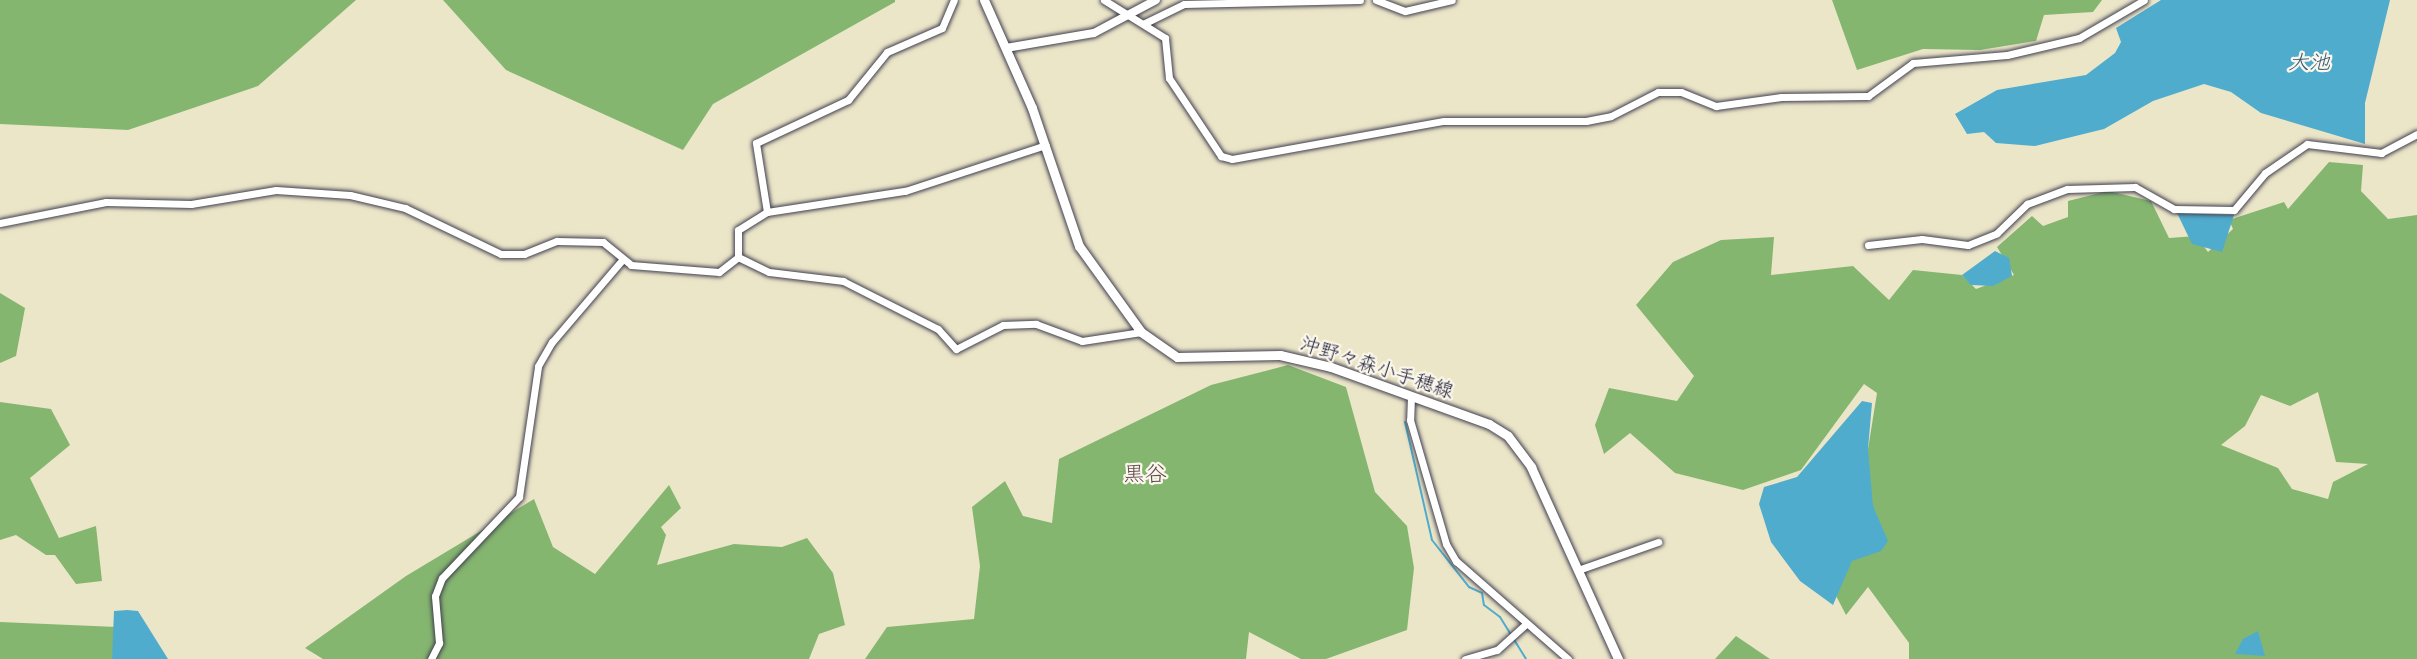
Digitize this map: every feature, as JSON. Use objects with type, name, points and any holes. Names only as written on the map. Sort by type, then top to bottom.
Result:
[{"type":"main road","name":"沖野々森小手穂線","points":[[984,0],[1046,145],[1079,246],[1141,332],[1177,357],[1280,355],[1331,367],[1489,424],[1515,444],[1578,570],[1618,659]]},
{"type":"street","points":[[767,212],[756,143],[848,99],[886,52],[942,28],[954,0]]},
{"type":"street","points":[[1104,0],[1145,23],[1167,41],[1167,75],[1190,113],[1221,156],[1232,159],[1430,123],[1586,121],[1611,116],[1658,92],[1681,92],[1716,106],[1781,97],[1868,96],[1913,63],[2007,55],[2079,38],[2144,0]]},
{"type":"street","points":[[1006,48],[1094,33],[1156,0]]},
{"type":"street","points":[[1145,23],[1184,4],[1360,0]]},
{"type":"street","points":[[1376,0],[1405,10],[1452,0]]},
{"type":"street","points":[[1868,245],[1922,239],[1968,245],[1997,233],[2027,204],[2067,189],[2135,186],[2174,209],[2234,210],[2265,173],[2307,144],[2381,153],[2417,134]]},
{"type":"street","points":[[738,257],[738,230],[767,212],[905,191],[1046,145]]},
{"type":"street","points":[[0,223],[106,202],[191,204],[276,190],[350,195],[405,208],[501,254],[574,240],[603,242],[622,260],[657,270],[719,272],[738,257]]},
{"type":"street","points":[[738,257],[769,273],[843,281],[938,328],[956,350],[1003,325],[1036,324],[1082,341],[1141,332]]},
{"type":"street","points":[[430,659],[439,643],[435,596],[442,578],[519,497],[538,366],[552,342],[622,260]]},
{"type":"street","points":[[1411,396],[1410,420],[1446,544],[1456,561],[1568,659]]},
{"type":"street","points":[[1578,570],[1658,542]]},
{"type":"street","points":[[1465,659],[1497,650],[1526,624]]},
{"type":"green space","points":[[0,0],[356,0],[258,86],[128,130],[0,124]]},
{"type":"green space","points":[[443,0],[895,0],[895,2],[713,104],[683,150],[506,70]]},
{"type":"green space","points":[[1832,0],[2102,0],[2093,12],[2044,15],[2036,41],[1980,50],[1923,49],[1857,70]]},
{"type":"green space","points":[[2329,162],[2363,165],[2361,191],[2388,219],[2417,215],[2417,659],[1909,659],[1909,643],[1868,587],[1846,615],[1832,588],[1868,494],[1868,449],[1877,393],[1864,384],[1801,470],[1743,490],[1675,473],[1630,433],[1604,454],[1595,425],[1609,388],[1677,401],[1694,376],[1636,305],[1673,262],[1721,240],[1774,237],[1771,275],[1853,266],[1889,300],[1913,270],[1962,275],[1976,289],[2014,275],[1997,247],[2032,216],[2043,226],[2068,217],[2068,201],[2108,191],[2151,201],[2169,238],[2196,236],[2208,252],[2233,229],[2229,220],[2284,202],[2288,209]],"holes":[[[2318,392],[2336,462],[2368,464],[2333,482],[2328,499],[2292,489],[2278,468],[2221,445],[2245,426],[2261,395],[2290,406]]]},
{"type":"green space","points":[[0,293],[25,308],[16,356],[0,363]]},
{"type":"green space","points":[[1288,365],[1346,387],[1375,492],[1407,526],[1414,568],[1407,630],[1326,659],[1301,659],[1249,632],[1246,659],[865,659],[887,627],[974,619],[980,566],[972,507],[1005,481],[1023,516],[1052,523],[1059,459],[1211,385]]},
{"type":"green space","points":[[0,402],[51,409],[70,445],[30,478],[59,538],[96,526],[102,581],[76,584],[55,555],[46,555],[16,535],[0,540]]},
{"type":"green space","points":[[669,485],[681,508],[661,527],[666,535],[657,565],[734,544],[782,547],[807,538],[833,573],[845,625],[819,634],[809,659],[323,659],[305,648],[406,576],[534,499],[553,547],[595,574]]},
{"type":"green space","points":[[0,622],[117,627],[112,659],[0,659]]},
{"type":"green space","points":[[1736,636],[1770,659],[1715,659]]},
{"type":"water","name":"大池","points":[[2161,0],[2390,0],[2365,103],[2365,144],[2261,113],[2231,92],[2204,84],[2153,101],[2104,129],[2035,146],[1996,143],[1984,132],[1967,134],[1955,114],[1997,90],[2086,75],[2115,53],[2121,42],[2116,28]]},
{"type":"water","points":[[2177,213],[2234,215],[2222,252],[2192,244]]},
{"type":"water","points":[[1995,251],[2009,258],[2012,276],[1993,286],[1971,285],[1962,275]]},
{"type":"water","points":[[1862,401],[1872,403],[1868,449],[1873,506],[1888,541],[1881,551],[1852,561],[1833,605],[1800,581],[1771,542],[1759,504],[1764,487],[1797,477]]},
{"type":"water","points":[[114,611],[138,611],[168,659],[112,659]]},
{"type":"water","points":[[2258,631],[2265,656],[2235,654],[2243,639]]},
{"type":"waterway","points":[[1405,422],[1432,540],[1469,587],[1482,593],[1484,605],[1500,617],[1526,659]]},
{"type":"district","name":"黒谷","points":[[1145,475]]}]
